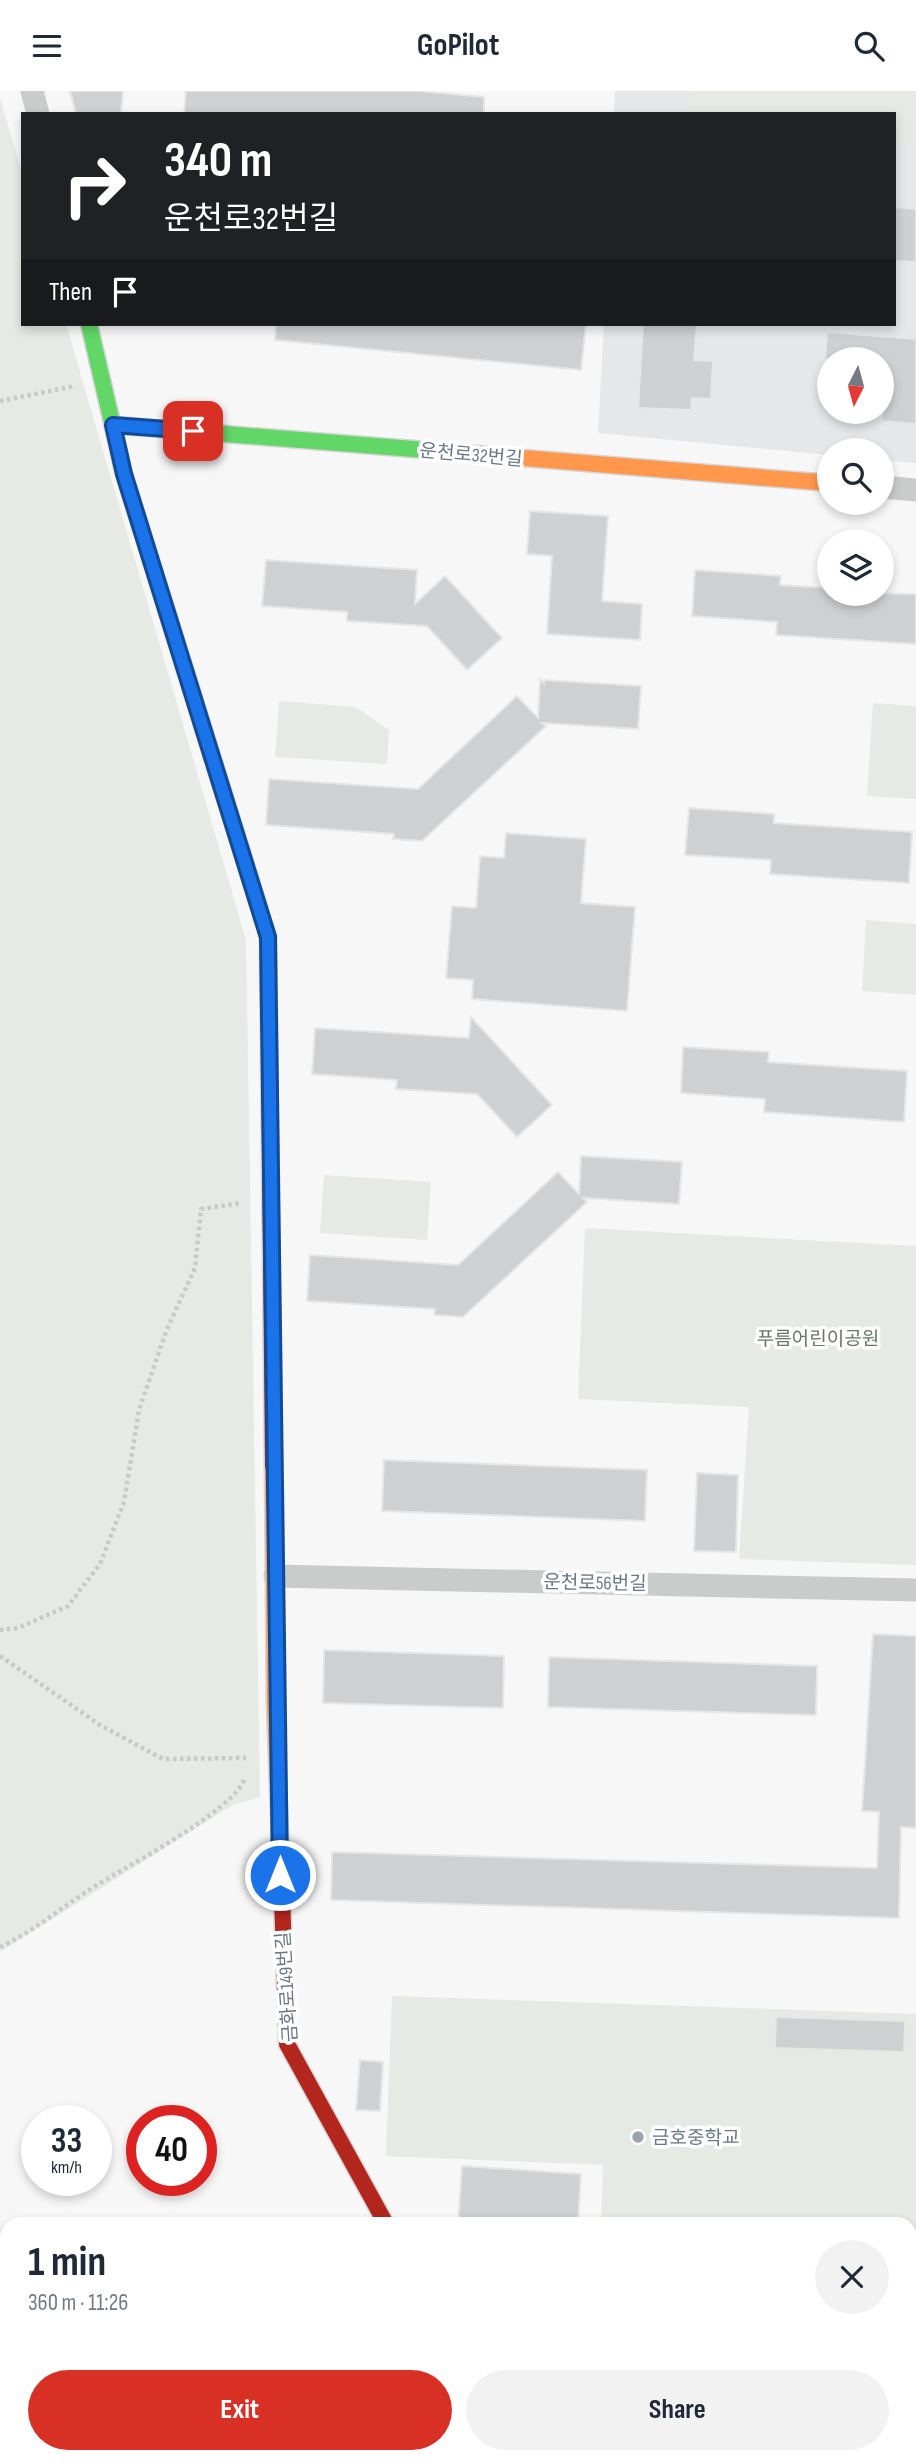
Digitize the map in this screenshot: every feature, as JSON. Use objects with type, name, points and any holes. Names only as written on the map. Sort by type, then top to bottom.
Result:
[{"type":"street","points":[[32,91],[37,112]]},
{"type":"street","name":"금화로149번길","points":[[89,326],[124,474],[268,937],[280,1875],[287,2044],[382,2217]]},
{"type":"street","name":"운천로32번길","points":[[113,425],[817,482]]},
{"type":"street","points":[[894,488],[916,490]]},
{"type":"street","name":"운천로56번길","points":[[275,1576],[916,1590]]},
{"type":"path","points":[[0,401],[102,380]]},
{"type":"path","points":[[0,1630],[18,1628],[68,1606],[100,1564],[124,1502],[139,1410],[167,1329],[195,1268],[201,1209],[270,1201]]},
{"type":"path","points":[[0,1656],[100,1725],[163,1759],[247,1758],[245,1781],[221,1807],[137,1863],[87,1891],[30,1933],[0,1947]]},
{"type":"shaded area","points":[[615,91],[916,91],[916,463],[894,461],[894,438],[817,438],[817,454],[598,433],[604,326],[896,326],[896,112],[614,112]]},
{"type":"green space","points":[[690,91],[916,91],[916,144],[896,143],[896,112],[688,112]]},
{"type":"green space","points":[[0,98],[21,169],[21,326],[67,326],[246,940],[260,1797],[233,1805],[0,1952]]},
{"type":"green space","points":[[279,701],[356,707],[389,730],[387,764],[275,757]]},
{"type":"green space","points":[[873,703],[916,706],[916,799],[867,796]]},
{"type":"green space","points":[[866,920],[916,924],[916,995],[862,991]]},
{"type":"green space","points":[[324,1175],[431,1182],[427,1240],[320,1233]]},
{"type":"green space","name":"푸름어린이공원","points":[[585,1228],[916,1246],[916,1565],[739,1559],[749,1407],[578,1399]]},
{"type":"green space","name":"금호중학교","points":[[392,1996],[916,2014],[916,2217],[601,2217],[603,2165],[386,2156]]},
{"type":"building","points":[[70,91],[123,91],[121,112],[75,112]]},
{"type":"building","points":[[186,91],[419,91],[484,97],[484,112],[184,112]]},
{"type":"building","points":[[896,207],[916,209],[916,262],[896,261]]},
{"type":"building","points":[[276,326],[586,326],[581,370],[275,340]]},
{"type":"building","points":[[643,326],[697,326],[694,360],[713,361],[711,399],[692,398],[691,410],[638,408]]},
{"type":"building","points":[[827,332],[916,339],[916,424],[894,422],[894,347],[826,347]]},
{"type":"building","points":[[530,511],[608,516],[602,601],[642,604],[640,640],[547,634],[552,556],[527,554]]},
{"type":"building","points":[[266,560],[417,570],[415,604],[445,576],[502,638],[467,670],[427,626],[347,621],[347,612],[262,606]]},
{"type":"building","points":[[695,570],[781,576],[780,585],[817,587],[817,606],[894,606],[894,594],[916,594],[916,644],[776,635],[777,622],[692,616]]},
{"type":"building","points":[[540,679],[544,683],[544,680],[641,686],[638,729],[542,723],[546,726],[422,841],[393,839],[394,834],[266,825],[269,779],[418,789],[517,696],[538,718]]},
{"type":"building","points":[[689,808],[774,814],[774,823],[912,832],[909,883],[770,874],[771,860],[685,855]]},
{"type":"building","points":[[506,833],[586,839],[581,903],[635,907],[627,1011],[472,999],[473,980],[446,978],[452,906],[476,908],[480,856],[504,858]]},
{"type":"building","points":[[471,1017],[552,1105],[517,1137],[477,1094],[396,1089],[397,1080],[312,1074],[315,1028],[469,1038]]},
{"type":"building","points":[[683,1047],[769,1052],[768,1062],[907,1071],[904,1122],[764,1112],[765,1099],[681,1093]]},
{"type":"building","points":[[581,1156],[682,1162],[679,1204],[583,1198],[587,1202],[463,1317],[434,1315],[435,1309],[307,1301],[310,1255],[458,1265],[558,1172],[579,1194]]},
{"type":"building","points":[[384,1460],[647,1470],[645,1521],[382,1511]]},
{"type":"building","points":[[697,1473],[738,1475],[736,1552],[694,1551]]},
{"type":"building","points":[[873,1634],[916,1636],[916,1828],[901,1827],[899,1918],[331,1900],[332,1852],[877,1868],[879,1812],[862,1811]]},
{"type":"building","points":[[324,1650],[504,1656],[503,1708],[323,1703]]},
{"type":"building","points":[[549,1657],[817,1666],[816,1715],[548,1707]]},
{"type":"building","points":[[776,2017],[905,2021],[904,2052],[775,2048]]},
{"type":"building","points":[[360,2060],[383,2062],[380,2111],[356,2110]]},
{"type":"building","points":[[462,2166],[581,2174],[578,2217],[458,2217]]},
{"type":"traffic: fast","points":[[89,326],[124,474],[249,875]]},
{"type":"traffic: fast","points":[[113,425],[463,453]]},
{"type":"traffic: slow","points":[[463,453],[817,482]]},
{"type":"traffic: slow","points":[[273,1466],[275,1704],[281,1866]]},
{"type":"traffic: jam","points":[[249,875],[268,937],[273,1466]]},
{"type":"traffic: jam","points":[[281,1866],[287,2044],[382,2217]]},
{"type":"place","name":"금호중학교","points":[[638,2137]]},
{"type":"route","points":[[193,431],[113,425],[124,474],[268,937],[275,1704],[279,1767],[280,1875]]}]
